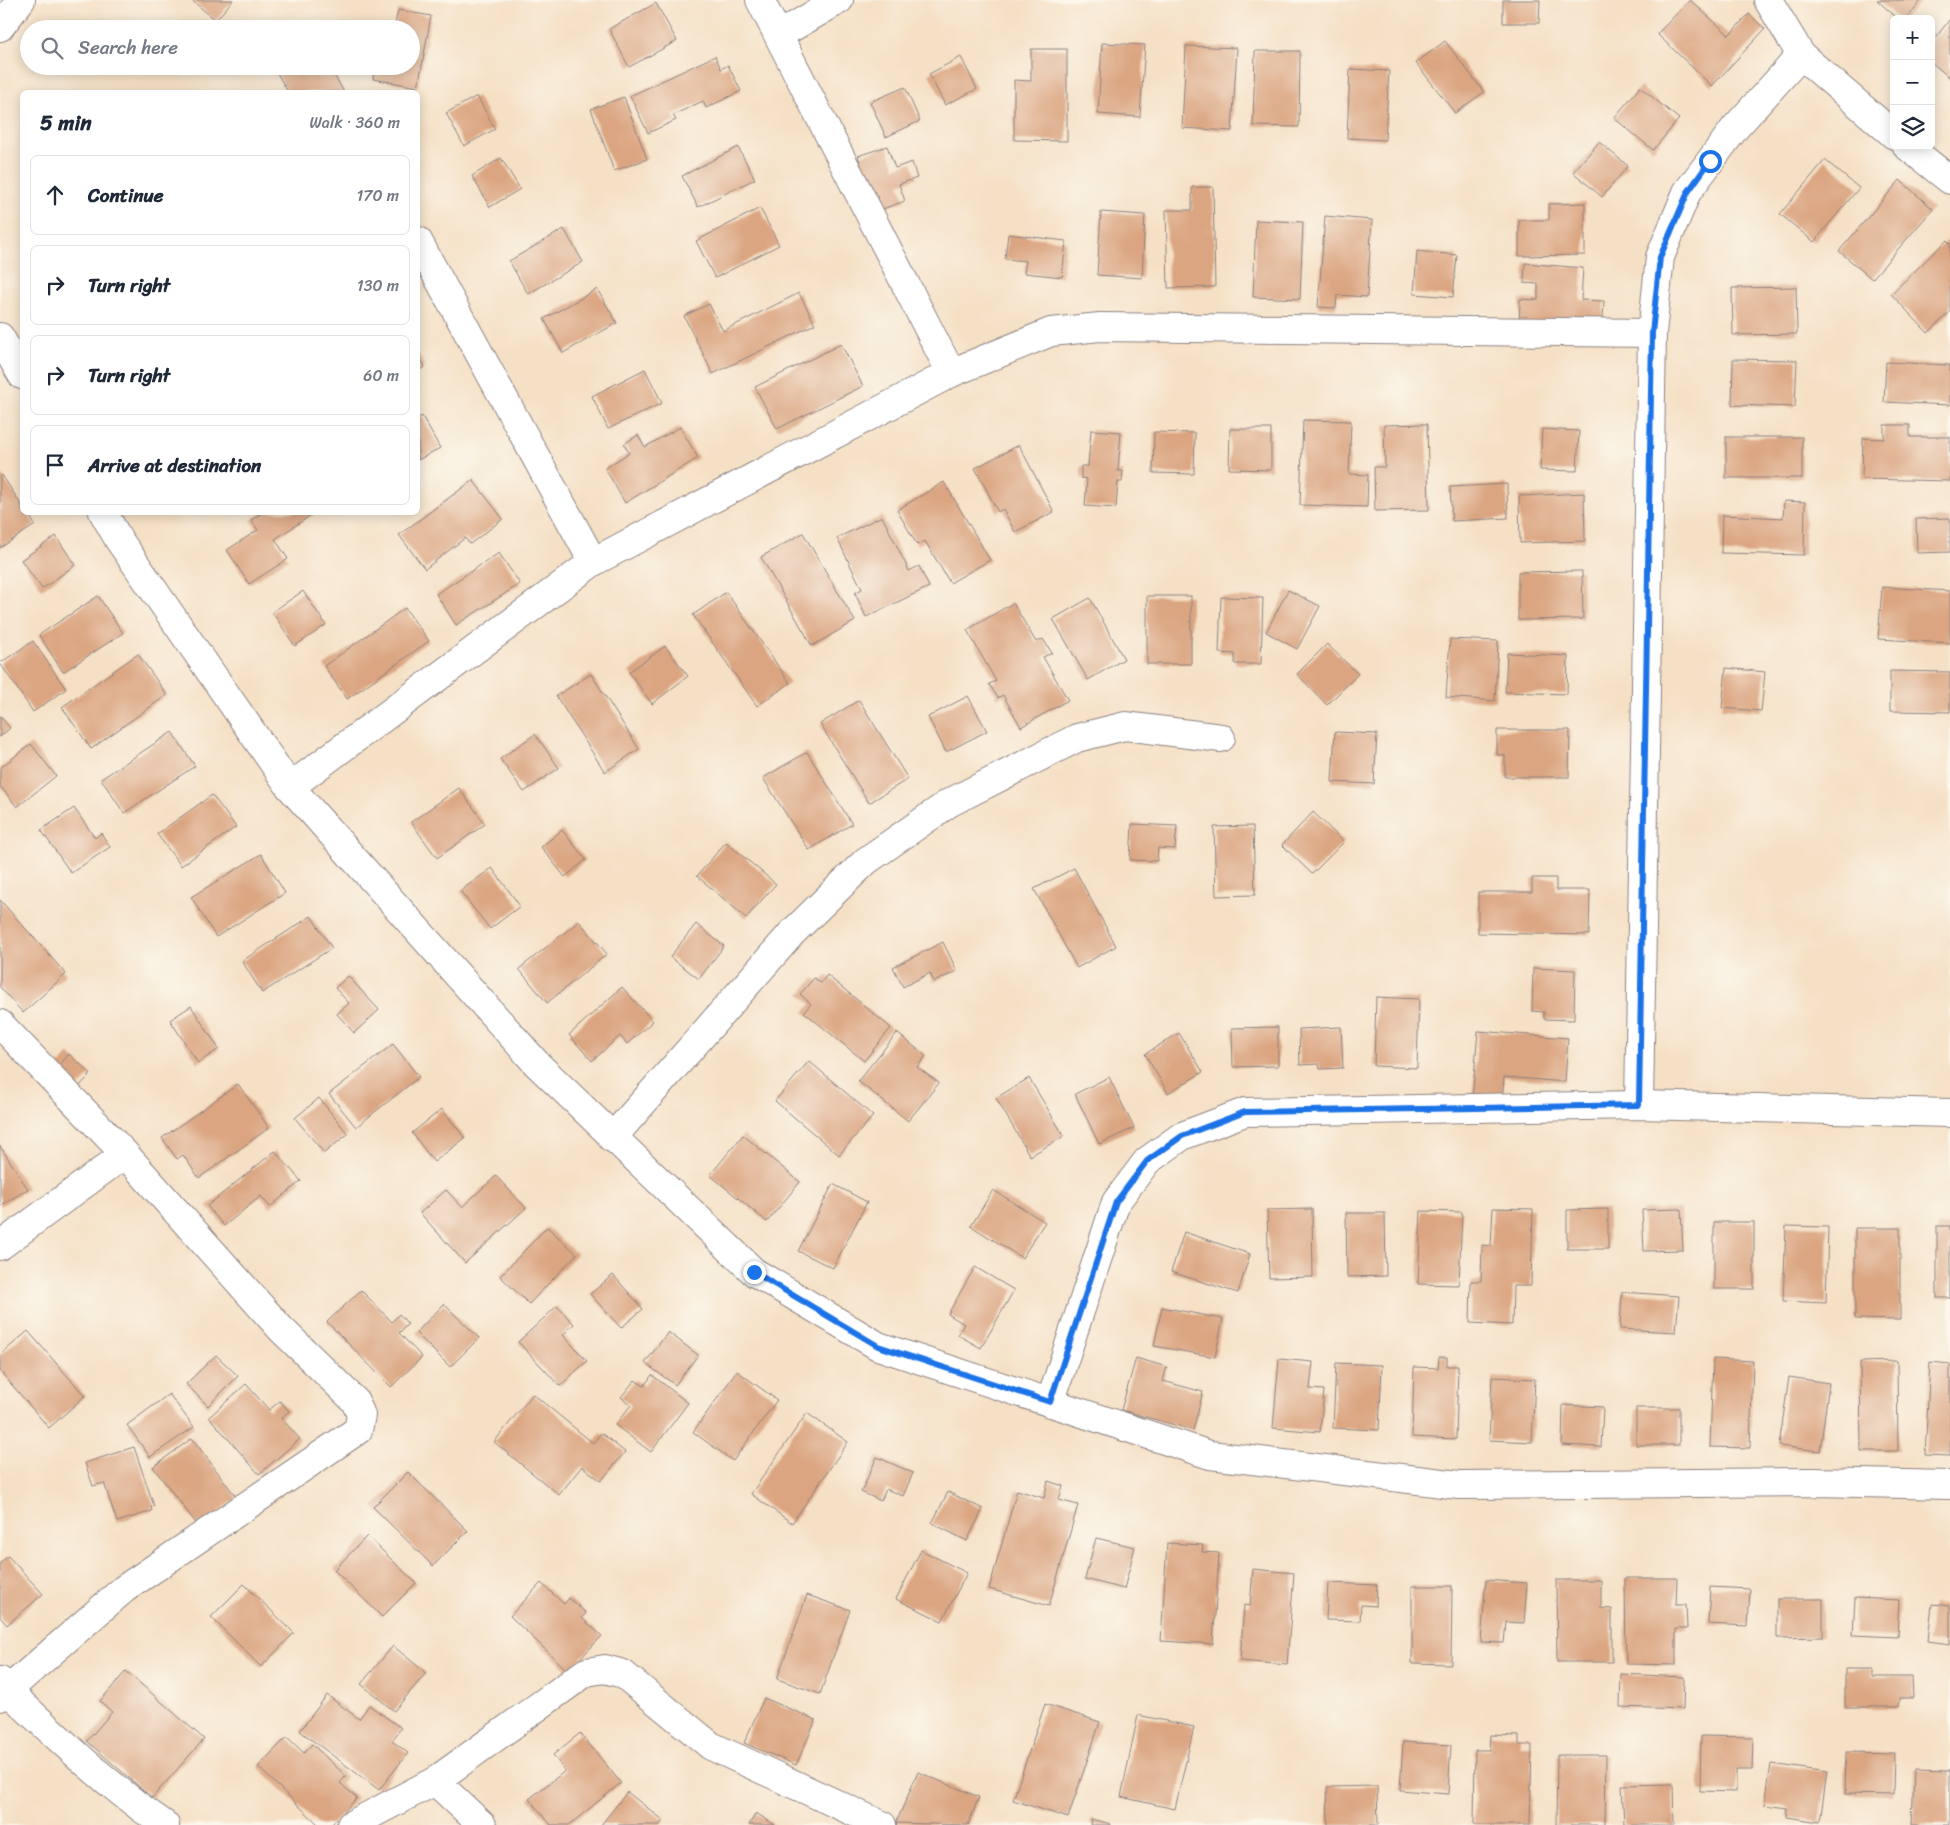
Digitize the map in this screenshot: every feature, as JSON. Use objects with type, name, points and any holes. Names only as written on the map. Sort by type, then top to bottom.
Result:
[{"type":"street","points":[[0,27],[21,0]]},
{"type":"street","points":[[760,0],[951,373]]},
{"type":"street","points":[[779,35],[839,0]]},
{"type":"street","points":[[1768,0],[1801,55],[1890,132]]},
{"type":"street","points":[[1639,1105],[1652,333],[1660,257],[1688,192],[1735,128],[1801,55]]},
{"type":"street","points":[[1912,150],[1950,180]]},
{"type":"street","points":[[420,245],[592,562]]},
{"type":"street","points":[[290,788],[592,562],[951,373],[1051,332],[1100,327],[1652,333]]},
{"type":"street","points":[[0,337],[20,372]]},
{"type":"street","points":[[105,515],[119,540],[290,788],[537,1064],[612,1138],[754,1272],[878,1346],[1210,1454],[1459,1485],[1815,1482],[1950,1486]]},
{"type":"street","points":[[612,1138],[792,933],[866,861],[949,803],[1077,738],[1125,726],[1221,738]]},
{"type":"street","points":[[0,1024],[125,1154],[281,1328],[355,1401],[361,1415],[358,1430],[124,1589],[2,1690],[73,1753],[165,1825]]},
{"type":"street","points":[[1050,1402],[1116,1202],[1147,1161],[1182,1136],[1245,1112],[1639,1105],[1950,1113]]},
{"type":"street","points":[[0,1246],[125,1154]]},
{"type":"street","points":[[351,1825],[435,1781],[586,1672],[605,1669],[623,1674],[710,1746],[882,1825]]},
{"type":"street","points":[[435,1781],[482,1825]]},
{"type":"building","points":[[191,0],[233,0],[216,20]]},
{"type":"building","points":[[1503,0],[1540,0],[1539,23],[1503,23]]},
{"type":"building","points":[[1690,0],[1729,35],[1749,14],[1765,29],[1712,86],[1657,34]]},
{"type":"building","points":[[1877,0],[1922,0],[1909,15],[1894,15]]},
{"type":"building","points":[[656,3],[677,41],[629,67],[609,29]]},
{"type":"building","points":[[398,10],[431,16],[418,87],[373,79],[374,75],[420,75],[420,20],[396,20]]},
{"type":"building","points":[[1950,19],[1950,78],[1935,65],[1935,35],[1937,36]]},
{"type":"building","points":[[1445,41],[1484,92],[1455,113],[1416,63]]},
{"type":"building","points":[[1102,43],[1145,45],[1140,117],[1098,114]]},
{"type":"building","points":[[1186,46],[1237,48],[1232,131],[1182,128]]},
{"type":"building","points":[[1031,49],[1067,49],[1067,141],[1014,140],[1014,80],[1031,81]]},
{"type":"building","points":[[1255,51],[1300,51],[1299,127],[1253,126]]},
{"type":"building","points":[[715,56],[721,69],[728,65],[741,91],[706,108],[703,101],[673,115],[676,120],[648,133],[630,96]]},
{"type":"building","points":[[961,57],[977,89],[945,105],[929,74]]},
{"type":"building","points":[[1350,69],[1389,71],[1385,140],[1347,138]]},
{"type":"building","points":[[278,75],[334,75],[343,90],[287,90]]},
{"type":"building","points":[[905,87],[920,121],[886,137],[870,102]]},
{"type":"building","points":[[1640,87],[1679,119],[1653,150],[1614,118]]},
{"type":"building","points":[[477,96],[495,129],[464,146],[446,113]]},
{"type":"building","points":[[624,97],[647,159],[614,171],[591,109]]},
{"type":"building","points":[[1599,142],[1628,166],[1602,197],[1573,172]]},
{"type":"building","points":[[887,146],[895,168],[912,162],[917,178],[899,184],[905,201],[877,211],[858,156]]},
{"type":"building","points":[[738,147],[755,179],[698,207],[682,176]]},
{"type":"building","points":[[501,158],[520,189],[490,207],[472,176]]},
{"type":"building","points":[[1825,160],[1859,188],[1814,242],[1780,214]]},
{"type":"building","points":[[1900,180],[1933,209],[1872,279],[1839,251]]},
{"type":"building","points":[[1192,187],[1213,187],[1215,287],[1168,288],[1166,210],[1192,210]]},
{"type":"building","points":[[1585,203],[1585,255],[1519,256],[1519,220],[1549,220],[1549,204]]},
{"type":"building","points":[[760,208],[779,245],[715,278],[696,241]]},
{"type":"building","points":[[1101,212],[1145,215],[1142,278],[1097,275]]},
{"type":"building","points":[[1325,216],[1372,220],[1367,297],[1337,295],[1336,308],[1318,307]]},
{"type":"building","points":[[1256,220],[1303,222],[1300,299],[1253,297]]},
{"type":"building","points":[[564,229],[583,262],[528,294],[509,261]]},
{"type":"building","points":[[1008,234],[1066,241],[1062,277],[1024,273],[1026,261],[1005,259]]},
{"type":"building","points":[[1947,240],[1950,244],[1950,312],[1928,333],[1891,294]]},
{"type":"building","points":[[1417,251],[1457,255],[1453,297],[1414,294]]},
{"type":"building","points":[[1525,263],[1583,268],[1581,300],[1604,301],[1603,319],[1581,318],[1580,330],[1519,326],[1520,299],[1538,300],[1538,284],[1524,283]]},
{"type":"building","points":[[1796,287],[1797,334],[1733,335],[1732,288]]},
{"type":"building","points":[[597,289],[617,323],[563,353],[544,319]]},
{"type":"building","points":[[799,293],[815,324],[713,374],[684,316],[709,304],[723,331]]},
{"type":"building","points":[[841,344],[863,386],[777,429],[755,387]]},
{"type":"building","points":[[420,357],[425,367],[420,370]]},
{"type":"building","points":[[1733,359],[1797,360],[1795,407],[1732,405]]},
{"type":"building","points":[[1886,362],[1950,365],[1950,405],[1884,402]]},
{"type":"building","points":[[645,369],[662,403],[608,429],[592,396]]},
{"type":"building","points":[[422,416],[440,448],[420,459],[420,417]]},
{"type":"building","points":[[1303,420],[1351,421],[1349,474],[1368,475],[1367,507],[1300,505]]},
{"type":"building","points":[[1427,424],[1429,510],[1375,511],[1374,467],[1385,467],[1384,425]]},
{"type":"building","points":[[1884,425],[1910,425],[1910,437],[1950,437],[1950,481],[1862,479],[1863,438],[1884,439]]},
{"type":"building","points":[[680,427],[698,458],[625,503],[605,468],[629,453],[624,444],[638,435],[645,447]]},
{"type":"building","points":[[1230,429],[1271,429],[1271,470],[1229,469]]},
{"type":"building","points":[[1542,429],[1579,431],[1577,471],[1540,470]]},
{"type":"building","points":[[1091,430],[1121,432],[1118,471],[1123,471],[1122,482],[1118,482],[1116,508],[1085,506],[1087,479],[1081,478],[1081,466],[1088,466]]},
{"type":"building","points":[[1154,432],[1195,433],[1194,474],[1153,473]]},
{"type":"building","points":[[1726,437],[1802,437],[1802,478],[1726,478]]},
{"type":"building","points":[[1019,445],[1054,512],[1015,532],[1003,509],[998,512],[975,468]]},
{"type":"building","points":[[2,475],[20,503],[20,515],[29,515],[35,525],[0,548],[0,477]]},
{"type":"building","points":[[473,480],[503,519],[470,544],[465,538],[425,569],[399,535]]},
{"type":"building","points":[[944,482],[990,560],[950,583],[925,541],[917,545],[897,510]]},
{"type":"building","points":[[1507,484],[1508,518],[1452,521],[1450,487]]},
{"type":"building","points":[[1584,493],[1585,541],[1520,543],[1519,496]]},
{"type":"building","points":[[1784,501],[1805,502],[1804,555],[1721,553],[1722,515],[1783,518]]},
{"type":"building","points":[[258,515],[311,515],[275,539],[288,559],[249,584],[227,550],[258,530],[251,520]]},
{"type":"building","points":[[882,516],[909,571],[919,566],[929,587],[866,617],[855,593],[862,589],[837,538]]},
{"type":"building","points":[[1950,518],[1950,552],[1917,553],[1916,519]]},
{"type":"building","points":[[803,533],[855,621],[812,646],[761,557]]},
{"type":"building","points":[[56,536],[75,565],[42,589],[21,560]]},
{"type":"building","points":[[499,553],[520,584],[456,625],[436,594]]},
{"type":"building","points":[[1582,571],[1583,619],[1518,620],[1518,572]]},
{"type":"building","points":[[1882,587],[1950,591],[1950,643],[1878,639]]},
{"type":"building","points":[[1288,590],[1320,606],[1297,649],[1266,632]]},
{"type":"building","points":[[303,591],[326,625],[295,646],[272,612]]},
{"type":"building","points":[[726,592],[790,683],[757,706],[693,615]]},
{"type":"building","points":[[98,596],[123,633],[63,672],[39,635]]},
{"type":"building","points":[[1147,596],[1191,596],[1191,664],[1147,664]]},
{"type":"building","points":[[1221,597],[1263,598],[1261,664],[1235,664],[1235,654],[1219,653]]},
{"type":"building","points":[[1090,598],[1124,659],[1088,680],[1053,619]]},
{"type":"building","points":[[1013,603],[1036,642],[1043,639],[1052,653],[1043,657],[1068,700],[1021,727],[1003,695],[998,698],[989,684],[996,681],[967,630]]},
{"type":"building","points":[[405,608],[429,641],[347,699],[324,666]]},
{"type":"building","points":[[1450,639],[1498,641],[1495,701],[1446,697]]},
{"type":"building","points":[[33,641],[66,689],[33,712],[0,663]]},
{"type":"building","points":[[1327,644],[1358,674],[1327,705],[1297,674]]},
{"type":"building","points":[[665,646],[688,676],[652,704],[629,672]]},
{"type":"building","points":[[1507,653],[1568,656],[1567,694],[1505,692]]},
{"type":"building","points":[[138,654],[167,695],[91,749],[62,707]]},
{"type":"building","points":[[1726,668],[1765,672],[1761,711],[1722,708]]},
{"type":"building","points":[[1890,671],[1950,672],[1950,712],[1890,711]]},
{"type":"building","points":[[591,674],[639,749],[605,772],[556,696]]},
{"type":"building","points":[[968,696],[987,731],[946,752],[928,717]]},
{"type":"building","points":[[859,700],[908,779],[869,803],[820,724]]},
{"type":"building","points":[[0,716],[10,728],[0,737]]},
{"type":"building","points":[[1497,730],[1570,730],[1569,777],[1505,777],[1505,755],[1497,755]]},
{"type":"building","points":[[172,732],[195,766],[124,813],[101,779]]},
{"type":"building","points":[[1335,732],[1377,734],[1374,784],[1332,782]]},
{"type":"building","points":[[535,734],[559,768],[524,792],[500,759]]},
{"type":"building","points":[[31,744],[56,776],[17,807],[0,786],[0,768]]},
{"type":"building","points":[[807,752],[852,824],[809,850],[763,778]]},
{"type":"building","points":[[459,788],[485,824],[437,858],[411,822]]},
{"type":"building","points":[[212,795],[236,827],[181,866],[157,834]]},
{"type":"building","points":[[74,808],[95,838],[101,833],[110,847],[71,873],[41,830]]},
{"type":"building","points":[[1313,812],[1344,842],[1312,874],[1282,845]]},
{"type":"building","points":[[1132,824],[1177,826],[1175,849],[1158,848],[1157,861],[1130,860]]},
{"type":"building","points":[[1253,826],[1255,895],[1216,896],[1214,827]]},
{"type":"building","points":[[562,830],[586,860],[565,877],[541,847]]},
{"type":"building","points":[[726,842],[776,884],[746,918],[697,876]]},
{"type":"building","points":[[261,854],[285,893],[216,937],[191,897]]},
{"type":"building","points":[[492,868],[520,906],[490,929],[460,891]]},
{"type":"building","points":[[1074,868],[1116,946],[1077,968],[1034,889]]},
{"type":"building","points":[[1532,878],[1556,878],[1556,890],[1590,890],[1589,935],[1478,933],[1478,892],[1532,892]]},
{"type":"building","points":[[0,900],[66,974],[23,1013],[0,987]]},
{"type":"building","points":[[311,916],[332,948],[262,993],[242,961]]},
{"type":"building","points":[[579,921],[607,954],[547,1003],[519,969]]},
{"type":"building","points":[[696,924],[724,946],[699,979],[670,957]]},
{"type":"building","points":[[943,942],[957,971],[934,982],[930,973],[903,987],[893,967]]},
{"type":"building","points":[[1533,968],[1575,970],[1574,1020],[1544,1019],[1544,1012],[1532,1011]]},
{"type":"building","points":[[827,975],[891,1028],[864,1061],[804,1012],[811,1004],[800,994],[814,978],[821,983]]},
{"type":"building","points":[[348,976],[379,1010],[354,1033],[337,1014],[349,1003],[335,988]]},
{"type":"building","points":[[622,987],[653,1021],[627,1044],[620,1036],[592,1061],[569,1035]]},
{"type":"building","points":[[1376,997],[1419,999],[1417,1068],[1374,1066]]},
{"type":"building","points":[[191,1006],[219,1049],[198,1063],[170,1020]]},
{"type":"building","points":[[1278,1027],[1278,1066],[1233,1067],[1232,1028]]},
{"type":"building","points":[[1341,1027],[1343,1068],[1320,1069],[1319,1064],[1300,1065],[1299,1029]]},
{"type":"building","points":[[1478,1031],[1568,1038],[1565,1082],[1504,1077],[1502,1103],[1472,1100]]},
{"type":"building","points":[[897,1033],[926,1056],[917,1067],[939,1083],[908,1121],[858,1081]]},
{"type":"building","points":[[1179,1033],[1203,1072],[1168,1093],[1145,1054]]},
{"type":"building","points":[[393,1044],[419,1077],[356,1127],[329,1094]]},
{"type":"building","points":[[69,1054],[91,1074],[75,1091],[54,1071]]},
{"type":"building","points":[[809,1061],[873,1116],[839,1155],[775,1101]]},
{"type":"building","points":[[1109,1077],[1134,1128],[1099,1144],[1075,1094]]},
{"type":"building","points":[[1029,1078],[1064,1136],[1030,1156],[996,1098]]},
{"type":"building","points":[[238,1084],[269,1128],[199,1178],[183,1155],[177,1159],[162,1138]]},
{"type":"building","points":[[319,1098],[348,1134],[324,1153],[295,1118]]},
{"type":"building","points":[[442,1109],[465,1138],[434,1162],[412,1133]]},
{"type":"building","points":[[743,1135],[800,1182],[767,1222],[710,1175]]},
{"type":"building","points":[[0,1146],[28,1189],[0,1206]]},
{"type":"building","points":[[275,1151],[301,1181],[270,1207],[261,1196],[224,1226],[207,1206]]},
{"type":"building","points":[[496,1176],[526,1208],[465,1263],[420,1213],[446,1190],[462,1207]]},
{"type":"building","points":[[833,1184],[867,1202],[833,1268],[798,1251]]},
{"type":"building","points":[[993,1190],[1045,1222],[1022,1258],[971,1226]]},
{"type":"building","points":[[1493,1208],[1533,1209],[1531,1286],[1513,1286],[1512,1325],[1470,1323],[1471,1281],[1481,1281],[1482,1245],[1491,1246]]},
{"type":"building","points":[[1312,1209],[1313,1277],[1269,1278],[1267,1210]]},
{"type":"building","points":[[1608,1209],[1608,1249],[1567,1249],[1567,1210]]},
{"type":"building","points":[[1681,1209],[1683,1250],[1644,1251],[1642,1210]]},
{"type":"building","points":[[1421,1211],[1462,1212],[1459,1285],[1418,1284]]},
{"type":"building","points":[[1346,1213],[1385,1213],[1386,1276],[1347,1277]]},
{"type":"building","points":[[1714,1222],[1754,1222],[1754,1289],[1714,1289]]},
{"type":"building","points":[[1786,1226],[1828,1227],[1826,1303],[1783,1301]]},
{"type":"building","points":[[1937,1226],[1950,1226],[1950,1298],[1937,1298]]},
{"type":"building","points":[[547,1227],[577,1254],[529,1304],[500,1276]]},
{"type":"building","points":[[1855,1228],[1900,1228],[1900,1320],[1855,1319]]},
{"type":"building","points":[[1184,1232],[1250,1254],[1238,1293],[1171,1272]]},
{"type":"building","points":[[975,1267],[1014,1290],[981,1348],[958,1335],[964,1324],[948,1314]]},
{"type":"building","points":[[613,1275],[643,1309],[621,1328],[590,1294]]},
{"type":"building","points":[[361,1290],[392,1322],[399,1314],[408,1324],[399,1333],[422,1357],[391,1387],[327,1322]]},
{"type":"building","points":[[1622,1292],[1679,1296],[1676,1332],[1620,1329]]},
{"type":"building","points":[[444,1304],[479,1338],[450,1367],[416,1333]]},
{"type":"building","points":[[557,1306],[574,1324],[563,1335],[587,1361],[560,1386],[518,1342]]},
{"type":"building","points":[[1162,1307],[1223,1319],[1215,1357],[1154,1346]]},
{"type":"building","points":[[28,1331],[85,1396],[49,1428],[0,1371],[0,1355]]},
{"type":"building","points":[[668,1332],[698,1355],[675,1385],[645,1363]]},
{"type":"building","points":[[216,1355],[238,1376],[208,1406],[186,1384]]},
{"type":"building","points":[[1439,1357],[1447,1357],[1447,1366],[1458,1366],[1456,1439],[1412,1437],[1414,1367],[1438,1368]]},
{"type":"building","points":[[1136,1358],[1167,1367],[1163,1381],[1203,1392],[1193,1430],[1121,1410]]},
{"type":"building","points":[[1279,1359],[1313,1362],[1310,1389],[1324,1390],[1320,1432],[1273,1428]]},
{"type":"building","points":[[1713,1359],[1753,1361],[1750,1448],[1710,1447]]},
{"type":"building","points":[[1897,1361],[1898,1451],[1861,1451],[1860,1362]]},
{"type":"building","points":[[1930,1362],[1950,1364],[1950,1456],[1925,1455]]},
{"type":"building","points":[[1336,1363],[1382,1365],[1379,1430],[1333,1428]]},
{"type":"building","points":[[737,1371],[777,1400],[733,1461],[693,1432]]},
{"type":"building","points":[[652,1375],[688,1403],[651,1452],[615,1425],[631,1405],[621,1397],[635,1380],[644,1386]]},
{"type":"building","points":[[1492,1377],[1535,1379],[1532,1442],[1489,1440]]},
{"type":"building","points":[[1789,1377],[1829,1383],[1820,1451],[1779,1446]]},
{"type":"building","points":[[246,1384],[269,1410],[280,1401],[289,1411],[281,1418],[300,1439],[259,1474],[209,1417]]},
{"type":"building","points":[[169,1394],[194,1427],[150,1457],[127,1425]]},
{"type":"building","points":[[533,1394],[593,1443],[601,1433],[625,1452],[601,1481],[582,1466],[559,1495],[494,1442]]},
{"type":"building","points":[[1563,1405],[1603,1407],[1601,1447],[1562,1445]]},
{"type":"building","points":[[1636,1408],[1679,1408],[1679,1445],[1636,1445]]},
{"type":"building","points":[[807,1413],[848,1442],[792,1523],[751,1494]]},
{"type":"building","points":[[192,1438],[237,1498],[199,1527],[153,1467]]},
{"type":"building","points":[[134,1447],[154,1506],[151,1507],[152,1511],[117,1522],[104,1483],[93,1486],[85,1463]]},
{"type":"building","points":[[877,1457],[913,1473],[903,1496],[886,1489],[881,1501],[861,1492]]},
{"type":"building","points":[[408,1472],[468,1531],[433,1566],[373,1507]]},
{"type":"building","points":[[1048,1481],[1063,1486],[1059,1500],[1078,1505],[1049,1606],[989,1589],[1017,1490],[1044,1498]]},
{"type":"building","points":[[948,1492],[983,1509],[967,1541],[932,1523]]},
{"type":"building","points":[[367,1536],[416,1583],[382,1617],[334,1570]]},
{"type":"building","points":[[1096,1538],[1135,1547],[1124,1589],[1085,1579]]},
{"type":"building","points":[[1167,1543],[1203,1545],[1202,1552],[1219,1553],[1213,1644],[1161,1641]]},
{"type":"building","points":[[921,1550],[967,1573],[942,1621],[896,1599]]},
{"type":"building","points":[[8,1556],[43,1594],[7,1625],[0,1617],[0,1563]]},
{"type":"building","points":[[1253,1569],[1294,1573],[1287,1665],[1240,1661],[1244,1605],[1250,1606]]},
{"type":"building","points":[[1625,1578],[1677,1578],[1676,1605],[1686,1605],[1687,1629],[1676,1629],[1676,1665],[1626,1664]]},
{"type":"building","points":[[1486,1580],[1527,1583],[1524,1623],[1506,1622],[1504,1643],[1481,1642]]},
{"type":"building","points":[[1556,1580],[1601,1580],[1601,1608],[1612,1609],[1612,1662],[1557,1662]]},
{"type":"building","points":[[541,1583],[564,1604],[569,1598],[586,1613],[582,1618],[602,1636],[568,1671],[510,1616]]},
{"type":"building","points":[[1328,1583],[1377,1585],[1376,1606],[1361,1605],[1360,1621],[1326,1620]]},
{"type":"building","points":[[244,1584],[294,1633],[261,1667],[211,1617]]},
{"type":"building","points":[[1412,1586],[1452,1586],[1451,1664],[1412,1663]]},
{"type":"building","points":[[1710,1587],[1750,1589],[1748,1626],[1708,1624]]},
{"type":"building","points":[[807,1595],[850,1610],[820,1694],[777,1679]]},
{"type":"building","points":[[1855,1598],[1899,1600],[1897,1637],[1853,1635]]},
{"type":"building","points":[[1777,1599],[1823,1599],[1823,1637],[1777,1638]]},
{"type":"building","points":[[1932,1604],[1950,1606],[1950,1644],[1928,1641]]},
{"type":"building","points":[[393,1646],[426,1673],[394,1711],[361,1684]]},
{"type":"building","points":[[1845,1669],[1872,1669],[1872,1677],[1912,1677],[1913,1698],[1900,1698],[1899,1707],[1845,1707]]},
{"type":"building","points":[[126,1671],[204,1739],[152,1798],[87,1741],[112,1712],[100,1701]]},
{"type":"building","points":[[1621,1674],[1684,1677],[1683,1709],[1620,1707]]},
{"type":"building","points":[[327,1695],[359,1719],[369,1705],[401,1728],[392,1741],[408,1753],[379,1790],[300,1731]]},
{"type":"building","points":[[764,1698],[816,1720],[796,1765],[744,1743]]},
{"type":"building","points":[[1045,1704],[1100,1722],[1068,1818],[1013,1800]]},
{"type":"building","points":[[1138,1715],[1194,1727],[1175,1809],[1121,1797]]},
{"type":"building","points":[[580,1733],[621,1783],[569,1825],[551,1825],[529,1799],[565,1771],[553,1755]]},
{"type":"building","points":[[1490,1735],[1519,1736],[1519,1745],[1532,1745],[1530,1825],[1474,1825],[1475,1750],[1489,1750]]},
{"type":"building","points":[[1701,1736],[1753,1737],[1752,1770],[1736,1770],[1736,1792],[1700,1791]]},
{"type":"building","points":[[287,1737],[304,1753],[312,1744],[346,1776],[340,1783],[357,1798],[331,1825],[319,1825],[258,1767]]},
{"type":"building","points":[[1403,1742],[1451,1745],[1448,1794],[1400,1790]]},
{"type":"building","points":[[1846,1752],[1894,1753],[1893,1795],[1845,1794]]},
{"type":"building","points":[[1557,1755],[1606,1755],[1605,1825],[1556,1825]]},
{"type":"building","points":[[1771,1764],[1827,1772],[1820,1822],[1786,1817],[1787,1808],[1765,1805]]},
{"type":"building","points":[[1914,1770],[1950,1771],[1950,1825],[1912,1825]]},
{"type":"building","points":[[918,1772],[979,1797],[968,1825],[896,1823]]},
{"type":"building","points":[[1673,1784],[1674,1825],[1624,1825],[1622,1785]]},
{"type":"building","points":[[1377,1786],[1378,1825],[1328,1825],[1327,1787]]},
{"type":"building","points":[[627,1792],[663,1820],[660,1825],[601,1825]]},
{"type":"building","points":[[756,1813],[775,1825],[749,1825]]},
{"type":"building","points":[[1091,1819],[1111,1824],[1111,1825],[1090,1825]]},
{"type":"route","points":[[754,1272],[878,1346],[1050,1402],[1116,1202],[1147,1161],[1182,1136],[1245,1112],[1639,1105],[1652,333],[1660,257],[1688,192],[1710,161]]}]
